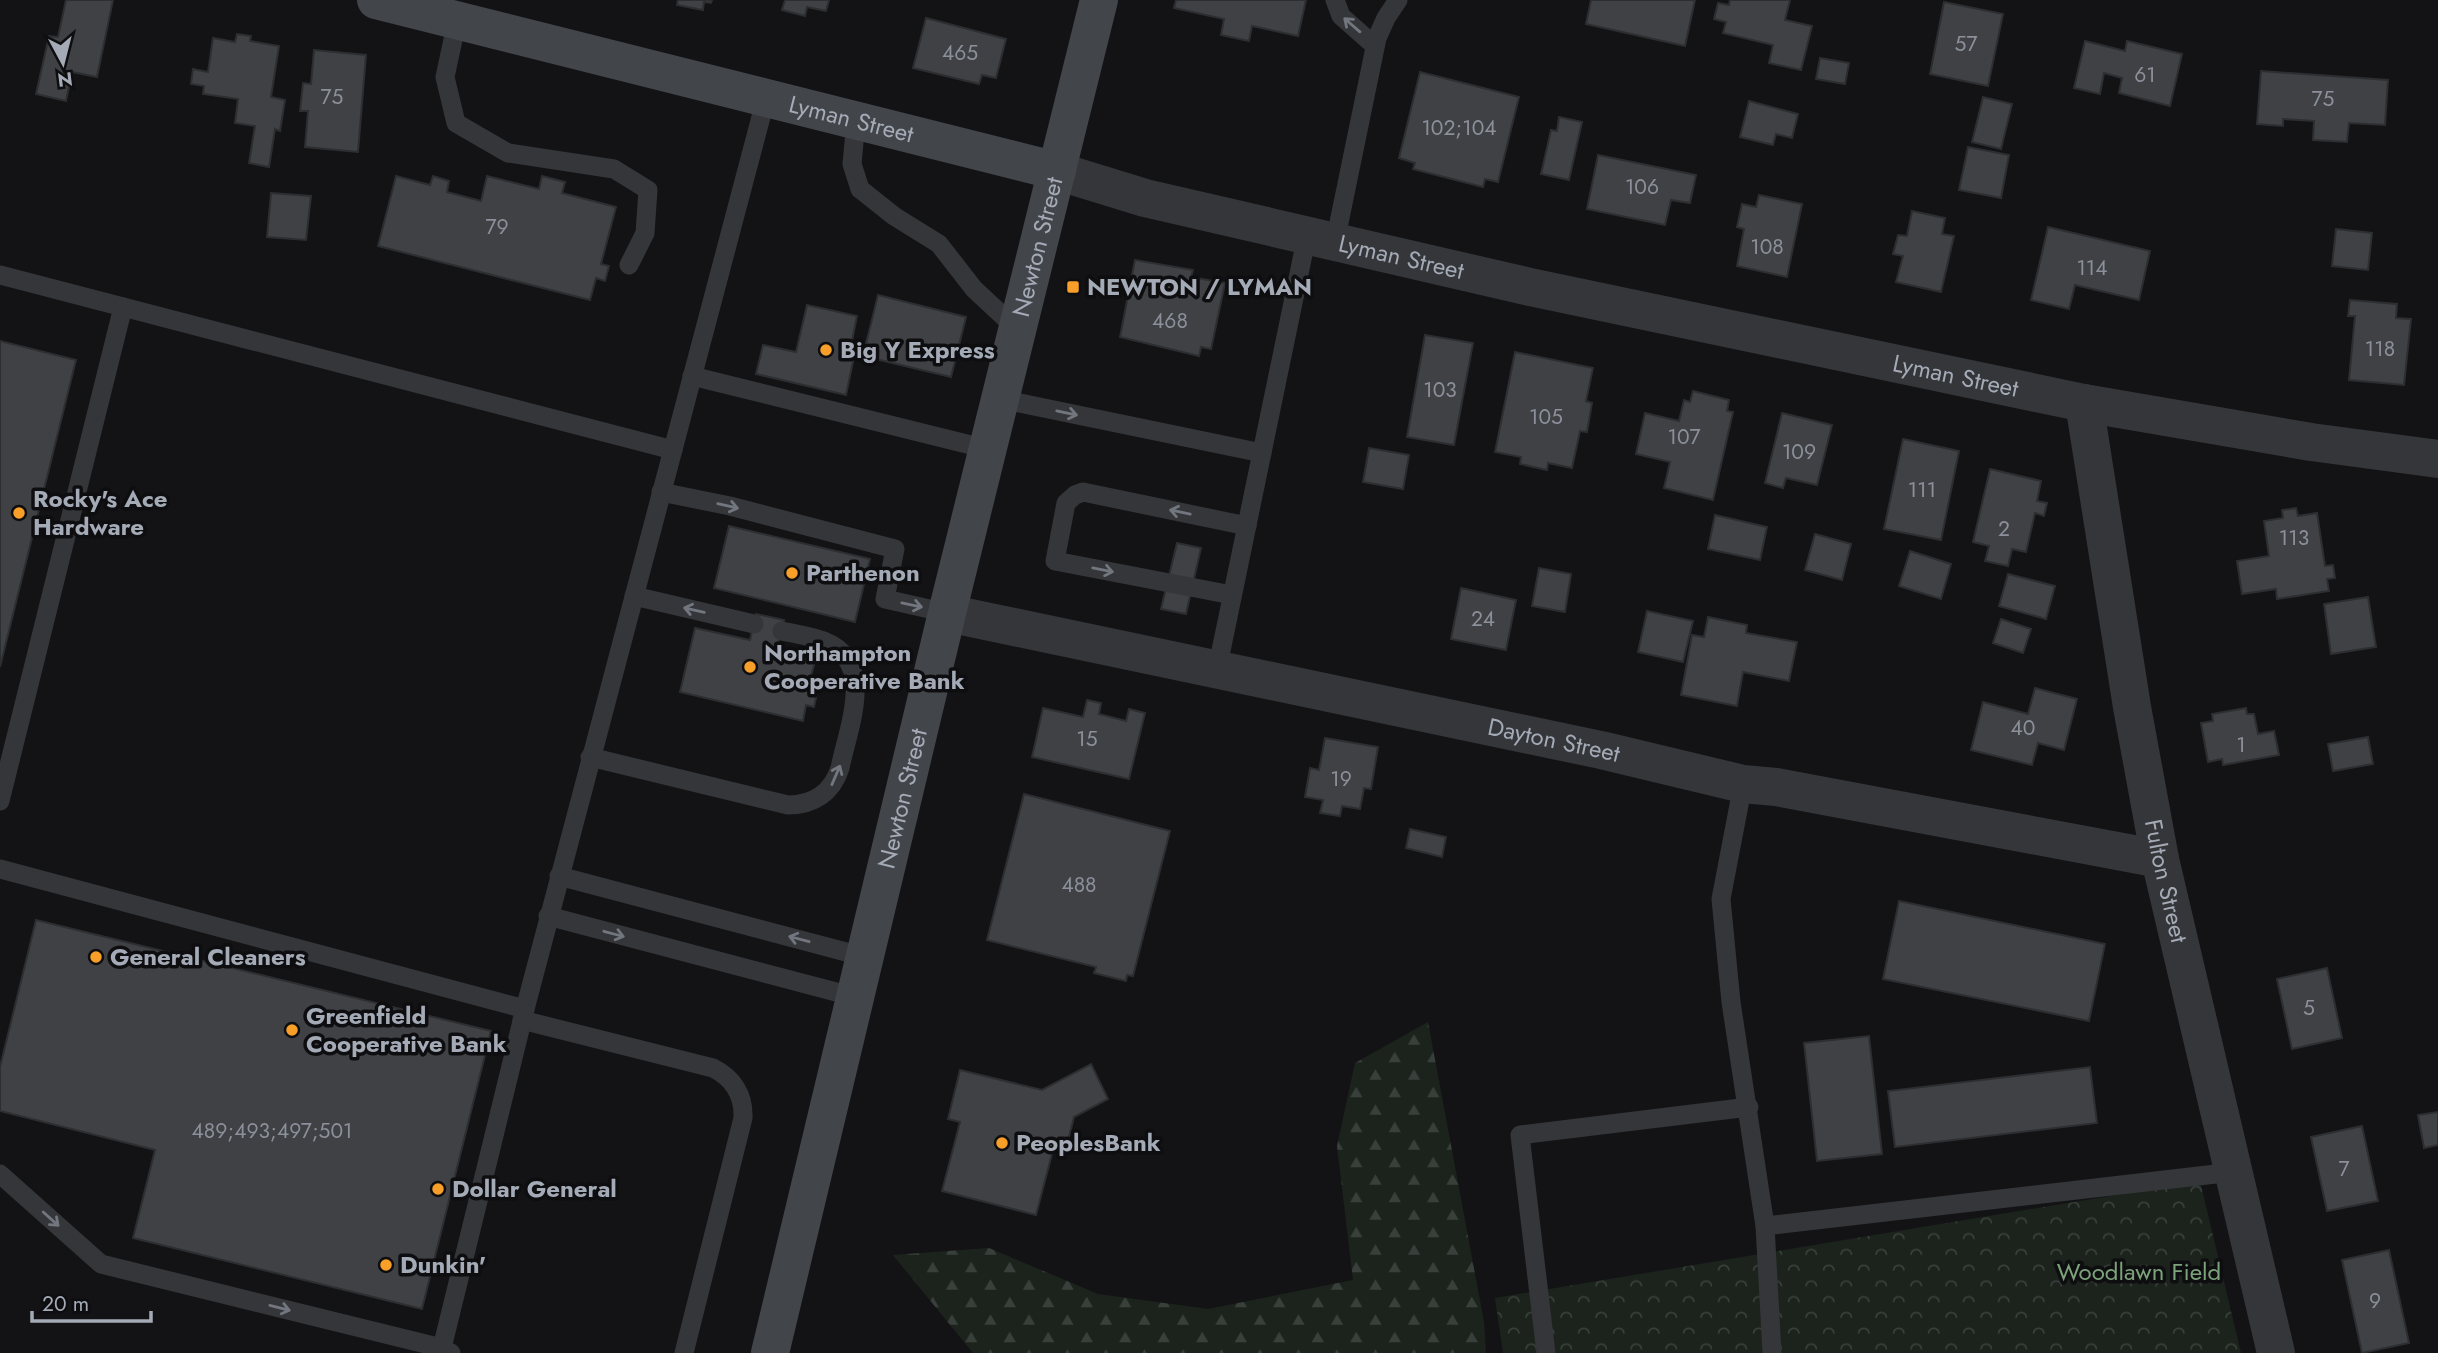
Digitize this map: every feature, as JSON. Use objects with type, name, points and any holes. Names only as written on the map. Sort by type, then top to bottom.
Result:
[{"type":"main road","name":"Lyman Street","points":[[376,0],[1057,171]]},
{"type":"main road","name":"Newton Street","points":[[770,1353],[947,613],[1099,0]]},
{"type":"street","name":"Lyman Street","points":[[1057,171],[1145,198],[1530,287],[2084,403],[2285,438],[2438,458]]},
{"type":"street","name":"Fulton Street","points":[[2084,403],[2132,707],[2160,859],[2276,1353]]},
{"type":"street","name":"Dayton Street","points":[[947,613],[1601,750],[1743,784],[1776,787],[2160,859]]},
{"type":"lane","points":[[1335,0],[1341,16],[1376,46]]},
{"type":"lane","points":[[1217,670],[1262,453],[1382,25],[1398,0]]},
{"type":"lane","points":[[457,21],[445,77],[456,123],[508,153],[614,169],[648,190],[645,233],[629,265]]},
{"type":"lane","points":[[0,1174],[101,1264],[447,1350],[523,1014],[766,98]]},
{"type":"lane","points":[[856,121],[852,164],[860,189],[894,216],[939,244],[974,289],[1017,329]]},
{"type":"lane","points":[[0,275],[673,450]]},
{"type":"lane","points":[[0,801],[123,307]]},
{"type":"lane","points":[[692,376],[987,449]]},
{"type":"lane","points":[[1000,399],[1262,453]]},
{"type":"lane","points":[[661,492],[730,506],[895,549],[885,599],[947,613]]},
{"type":"lane","points":[[1233,595],[1055,561],[1066,503],[1083,492],[1247,526]]},
{"type":"lane","points":[[634,596],[754,624]]},
{"type":"lane","points":[[590,757],[782,804],[807,803],[824,795],[832,785],[839,768],[857,691],[851,665],[840,651],[821,640],[782,631]]},
{"type":"lane","points":[[1743,784],[1721,899],[1731,1002],[1765,1226],[1772,1353]]},
{"type":"lane","points":[[0,869],[713,1068],[729,1078],[741,1099],[743,1118],[684,1353]]},
{"type":"lane","points":[[559,876],[865,957]]},
{"type":"lane","points":[[548,916],[855,997]]},
{"type":"lane","points":[[1546,1353],[1520,1135],[1749,1107]]},
{"type":"lane","points":[[1765,1226],[2233,1172]]},
{"type":"green space","points":[[1428,1022],[1484,1322],[1486,1353],[973,1353],[893,1255],[989,1248],[1098,1294],[1208,1309],[1353,1280],[1337,1146],[1355,1063]]},
{"type":"green space","name":"Woodlawn Field","points":[[2200,1181],[2241,1353],[1503,1353],[1495,1298]]},
{"type":"building","points":[[66,0],[113,0],[97,77],[72,72],[66,101],[36,94],[49,36],[58,37]]},
{"type":"building","points":[[678,0],[712,0],[711,3],[704,2],[703,10],[677,5]]},
{"type":"building","points":[[785,0],[829,0],[826,11],[807,7],[805,16],[782,10]]},
{"type":"building","points":[[1176,0],[1306,0],[1298,36],[1252,26],[1249,41],[1221,35],[1224,19],[1174,8]]},
{"type":"building","points":[[1591,0],[1695,0],[1685,46],[1586,24]]},
{"type":"building","points":[[1730,0],[1790,0],[1785,20],[1812,26],[1801,70],[1769,63],[1773,45],[1723,33],[1726,22],[1714,19],[1718,3],[1729,5]]},
{"type":"building","points":[[1944,2],[2003,14],[1988,86],[1930,74]]},
{"type":"building","points":[[926,18],[1006,39],[996,78],[982,75],[979,84],[913,68]]},
{"type":"building","points":[[237,34],[251,36],[250,41],[279,46],[271,97],[285,100],[280,131],[275,129],[269,167],[249,163],[255,126],[235,123],[238,99],[203,94],[204,86],[191,84],[193,69],[208,72],[213,38],[235,42]]},
{"type":"building","points":[[2085,41],[2125,51],[2127,41],[2182,54],[2170,106],[2119,93],[2122,78],[2104,73],[2100,94],[2074,88]]},
{"type":"building","points":[[314,50],[366,55],[358,152],[305,147],[308,111],[300,111],[303,83],[311,84]]},
{"type":"building","points":[[1820,58],[1849,63],[1845,84],[1816,79]]},
{"type":"building","points":[[2261,71],[2388,80],[2385,125],[2349,123],[2347,142],[2313,140],[2314,121],[2283,119],[2283,126],[2257,124]]},
{"type":"building","points":[[1420,72],[1519,97],[1498,182],[1485,179],[1483,187],[1413,169],[1415,163],[1399,158]]},
{"type":"building","points":[[1983,97],[2012,104],[2001,149],[1972,142]]},
{"type":"building","points":[[1749,101],[1798,114],[1792,138],[1776,134],[1773,145],[1740,137]]},
{"type":"building","points":[[1559,117],[1582,122],[1569,180],[1541,174],[1551,130],[1557,131]]},
{"type":"building","points":[[1968,147],[2009,155],[2001,198],[1959,190]]},
{"type":"building","points":[[1598,155],[1696,175],[1690,203],[1671,200],[1665,225],[1587,209]]},
{"type":"building","points":[[396,176],[430,185],[433,176],[449,181],[447,192],[481,201],[487,176],[539,189],[542,176],[565,182],[562,193],[616,207],[601,264],[609,266],[605,281],[596,278],[590,300],[378,246]]},
{"type":"building","points":[[271,193],[311,196],[306,240],[267,237]]},
{"type":"building","points":[[1759,195],[1802,204],[1787,277],[1737,266],[1744,229],[1737,227],[1742,204],[1756,207]]},
{"type":"building","points":[[1912,211],[1945,218],[1942,234],[1954,236],[1941,292],[1896,282],[1903,256],[1893,254],[1898,235],[1907,236]]},
{"type":"building","points":[[2048,227],[2150,251],[2139,300],[2075,285],[2069,309],[2031,300]]},
{"type":"building","points":[[2336,229],[2372,233],[2368,270],[2332,266]]},
{"type":"building","points":[[1135,260],[1193,270],[1191,277],[1225,283],[1211,349],[1201,347],[1199,356],[1120,337]]},
{"type":"building","points":[[878,295],[966,317],[951,377],[863,356]]},
{"type":"building","points":[[2350,300],[2397,304],[2396,318],[2411,319],[2404,385],[2349,380],[2355,316],[2348,316]]},
{"type":"building","name":"Big Y Express","points":[[807,305],[857,316],[851,346],[856,347],[846,395],[756,374],[763,345],[796,352]]},
{"type":"building","points":[[1425,335],[1473,343],[1454,445],[1407,437]]},
{"type":"building","name":"Rocky's Ace Hardware","points":[[0,341],[76,360],[0,667]]},
{"type":"building","points":[[1515,352],[1593,368],[1586,401],[1592,403],[1587,432],[1580,431],[1572,468],[1548,463],[1547,470],[1520,464],[1521,457],[1495,452]]},
{"type":"building","points":[[1693,391],[1729,400],[1727,411],[1733,412],[1713,500],[1664,488],[1670,462],[1636,454],[1645,413],[1679,421],[1684,400],[1690,402]]},
{"type":"building","points":[[1782,413],[1832,425],[1817,485],[1786,478],[1783,488],[1765,483]]},
{"type":"building","points":[[1903,439],[1959,451],[1941,540],[1884,529]]},
{"type":"building","points":[[1369,448],[1409,455],[1403,489],[1363,482]]},
{"type":"building","points":[[1990,469],[2041,481],[2037,501],[2047,503],[2044,516],[2035,513],[2026,552],[2012,549],[2008,566],[1985,561],[1989,546],[1973,542]]},
{"type":"building","points":[[2296,508],[2298,516],[2317,513],[2325,566],[2333,565],[2335,578],[2327,579],[2329,591],[2277,599],[2276,589],[2242,594],[2237,561],[2269,556],[2264,521],[2283,518],[2282,510]]},
{"type":"building","points":[[1715,515],[1767,527],[1760,560],[1708,549]]},
{"type":"building","name":"Parthenon","points":[[729,526],[870,559],[855,622],[714,588]]},
{"type":"building","points":[[1815,534],[1851,544],[1842,580],[1805,570]]},
{"type":"building","points":[[1177,543],[1201,548],[1186,614],[1161,609]]},
{"type":"building","points":[[1910,551],[1951,564],[1941,599],[1899,586]]},
{"type":"building","points":[[1539,568],[1571,574],[1565,612],[1532,606]]},
{"type":"building","points":[[2008,574],[2055,586],[2046,619],[1999,606]]},
{"type":"building","points":[[1461,588],[1516,600],[1506,650],[1451,639]]},
{"type":"building","points":[[2368,597],[2376,647],[2331,654],[2324,604]]},
{"type":"building","points":[[1647,611],[1693,621],[1683,662],[1638,652]]},
{"type":"building","name":"Northampton Cooperative Bank","points":[[756,614],[784,620],[777,649],[816,658],[811,676],[820,679],[814,707],[806,705],[803,721],[680,692],[695,628],[750,640]]},
{"type":"building","points":[[1708,617],[1747,625],[1746,633],[1797,642],[1789,681],[1743,672],[1737,706],[1681,695],[1692,635],[1704,637]]},
{"type":"building","points":[[2001,619],[2031,629],[2023,653],[1993,643]]},
{"type":"building","points":[[2035,688],[2077,699],[2064,750],[2038,743],[2032,765],[1971,750],[1983,702],[2028,714]]},
{"type":"building","points":[[1087,700],[1101,703],[1099,714],[1126,721],[1129,709],[1145,713],[1129,779],[1032,757],[1043,708],[1083,717]]},
{"type":"building","points":[[2246,708],[2247,714],[2254,714],[2258,734],[2274,731],[2279,755],[2223,765],[2222,759],[2208,762],[2201,723],[2213,721],[2212,714]]},
{"type":"building","points":[[2368,737],[2373,764],[2333,771],[2328,744]]},
{"type":"building","points":[[1325,738],[1378,747],[1371,789],[1364,788],[1360,809],[1342,806],[1340,816],[1320,813],[1323,800],[1305,797],[1310,768],[1319,770]]},
{"type":"building","points":[[1024,794],[1170,831],[1133,976],[1127,975],[1126,981],[1094,973],[1096,967],[987,940]]},
{"type":"building","points":[[1410,829],[1446,837],[1442,857],[1406,848]]},
{"type":"building","points":[[1899,901],[2105,944],[2089,1021],[1883,979]]},
{"type":"building","points":[[36,920],[491,1031],[422,1309],[133,1238],[155,1150],[0,1111],[0,1067]]},
{"type":"building","points":[[2327,968],[2342,1038],[2292,1049],[2277,979]]},
{"type":"building","points":[[1869,1036],[1882,1154],[1817,1161],[1804,1043]]},
{"type":"building","points":[[1091,1064],[1108,1099],[1074,1117],[1065,1153],[1053,1150],[1036,1215],[942,1191],[960,1122],[948,1119],[960,1070],[1042,1090]]},
{"type":"building","points":[[2090,1067],[2097,1123],[1895,1147],[1888,1091]]},
{"type":"building","points":[[2438,1112],[2438,1145],[2424,1148],[2418,1115]]},
{"type":"building","points":[[2362,1126],[2378,1201],[2327,1211],[2311,1137]]},
{"type":"building","points":[[2389,1250],[2409,1343],[2362,1353],[2342,1260]]},
{"type":"place","name":"NEWTON / LYMAN","points":[[1073,287]]},
{"type":"place","name":"Big Y Express","points":[[826,350]]},
{"type":"place","name":"Rocky's Ace Hardware","points":[[19,513]]},
{"type":"place","name":"Parthenon","points":[[792,573]]},
{"type":"place","name":"Northampton Cooperative Bank","points":[[750,667]]},
{"type":"place","name":"General Cleaners","points":[[96,957]]},
{"type":"place","name":"Greenfield Cooperative Bank","points":[[292,1030]]},
{"type":"place","name":"PeoplesBank","points":[[1002,1143]]},
{"type":"place","name":"Dollar General","points":[[438,1189]]},
{"type":"place","name":"Dunkin'","points":[[386,1265]]}]
